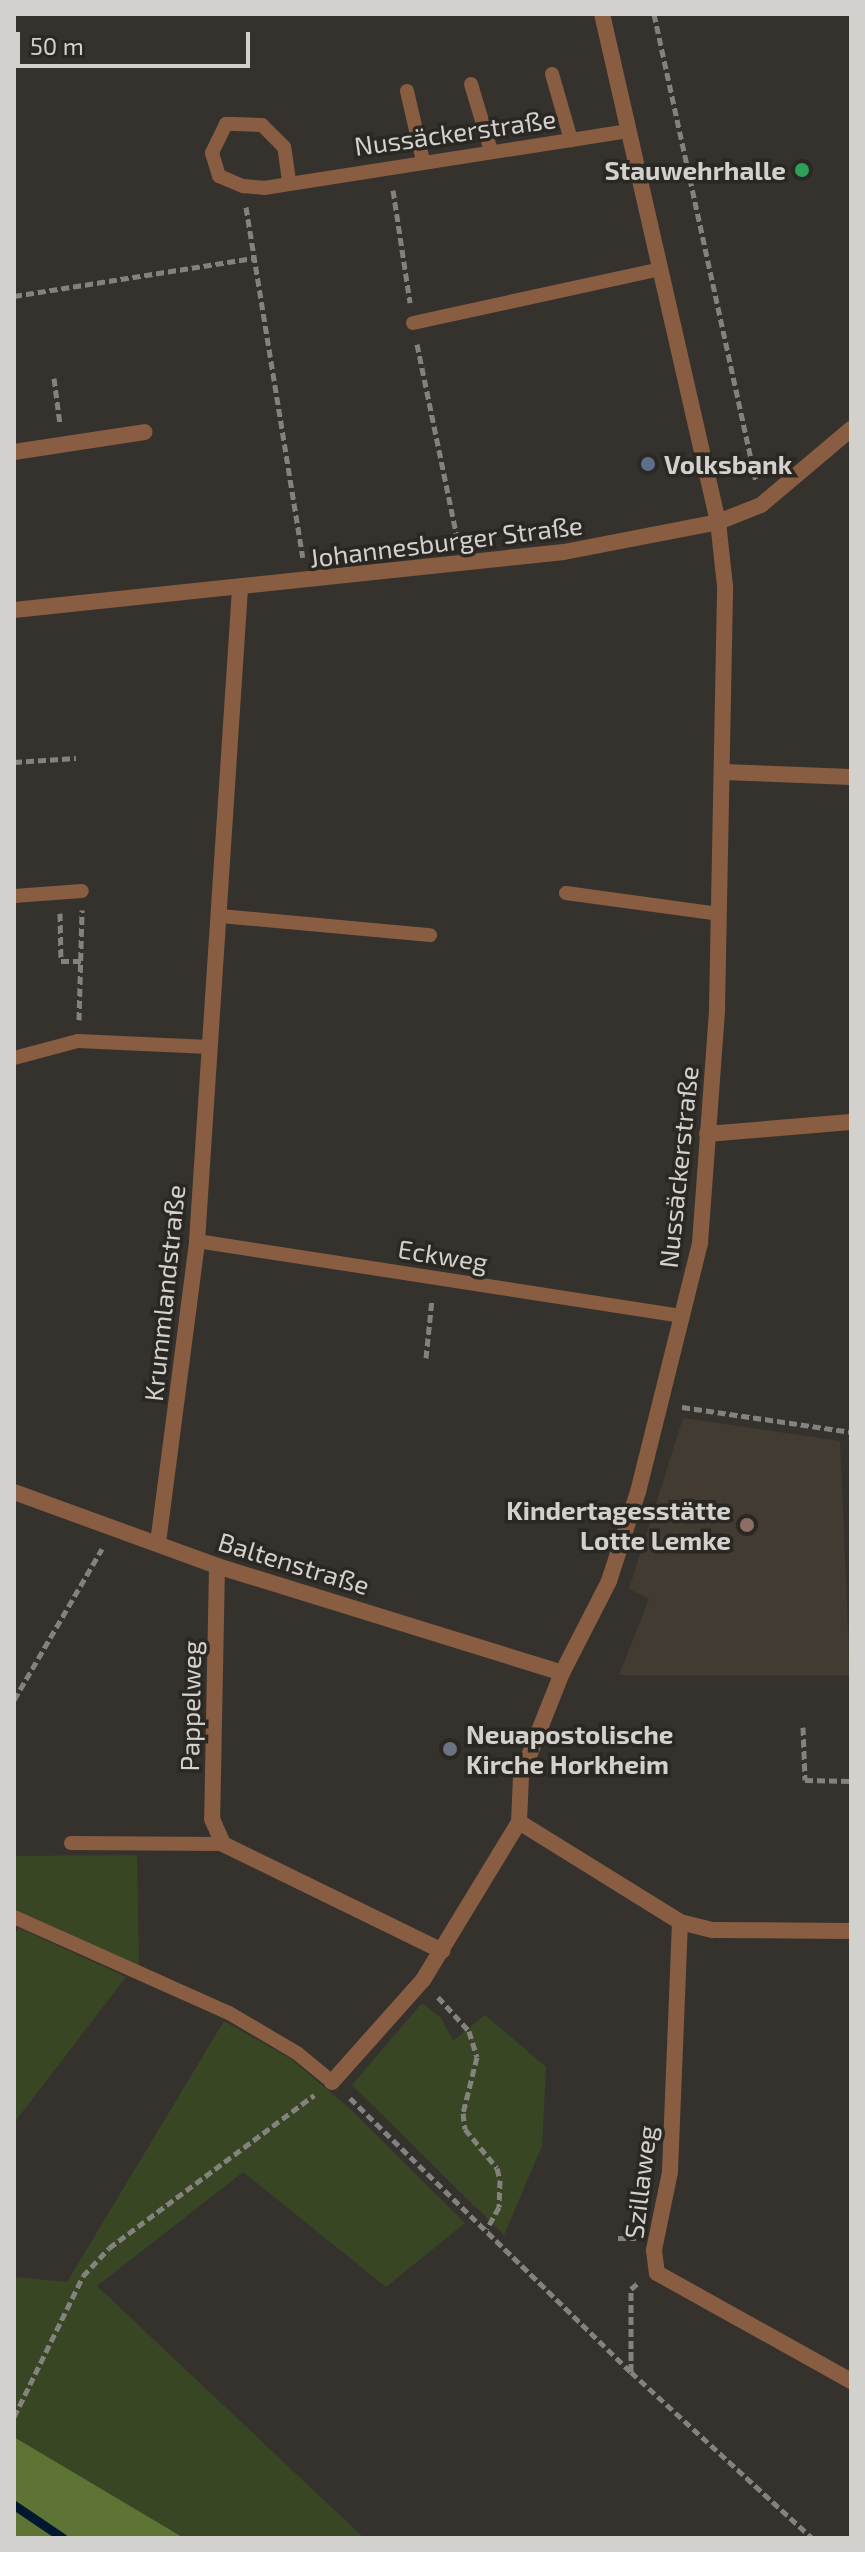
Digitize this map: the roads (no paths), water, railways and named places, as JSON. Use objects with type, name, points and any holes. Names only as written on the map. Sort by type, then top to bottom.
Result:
[{"type":"street","name":"Nussäckerstraße","points":[[332,2082],[423,1980],[519,1822],[521,1776],[562,1673],[609,1581],[662,1404],[700,1243],[719,914],[725,586],[718,522],[657,270],[602,14]]},
{"type":"street","name":"Johannesburger Straße","points":[[14,610],[307,583],[462,565],[564,552],[718,522],[761,505],[851,429]]},
{"type":"street","points":[[14,452],[144,432]]},
{"type":"street","name":"Krummlandstraße","points":[[158,1543],[197,1241],[240,588]]},
{"type":"street","points":[[723,772],[851,777]]},
{"type":"street","points":[[707,1134],[851,1122]]},
{"type":"street","name":"Baltenstraße","points":[[14,1492],[217,1566],[562,1673]]},
{"type":"street","name":"Pappelweg","points":[[217,1566],[212,1819],[223,1844]]},
{"type":"street","points":[[519,1822],[680,1922],[713,1930],[851,1931]]},
{"type":"street","points":[[223,1844],[442,1951]]},
{"type":"street","name":"Szillaweg","points":[[680,1922],[670,2172],[654,2250],[657,2273],[851,2381]]},
{"type":"lane","points":[[552,74],[571,140]]},
{"type":"lane","points":[[471,84],[491,151]]},
{"type":"lane","points":[[407,91],[423,161]]},
{"type":"lane","name":"Nussäckerstraße","points":[[289,181],[284,147],[262,125],[226,124],[212,153],[219,176],[243,186],[289,181],[627,131]]},
{"type":"lane","points":[[413,323],[657,270]]},
{"type":"lane","points":[[14,896],[82,891]]},
{"type":"lane","points":[[566,893],[719,914]]},
{"type":"lane","points":[[220,916],[430,935]]},
{"type":"lane","points":[[14,1058],[78,1041],[209,1047]]},
{"type":"lane","name":"Eckweg","points":[[197,1241],[682,1316]]},
{"type":"lane","points":[[71,1843],[223,1844]]},
{"type":"lane","points":[[14,1917],[229,2013],[297,2053],[332,2082]]},
{"type":"waterway","points":[[14,2505],[63,2538]]},
{"type":"place","name":"Stauwehrhalle","points":[[802,170]]},
{"type":"place","name":"Volksbank","points":[[648,464]]},
{"type":"place","name":"Kindertagesstätte Lotte Lemke","points":[[747,1525]]},
{"type":"place","name":"Neuapostolische Kirche Horkheim","points":[[450,1749]]}]
